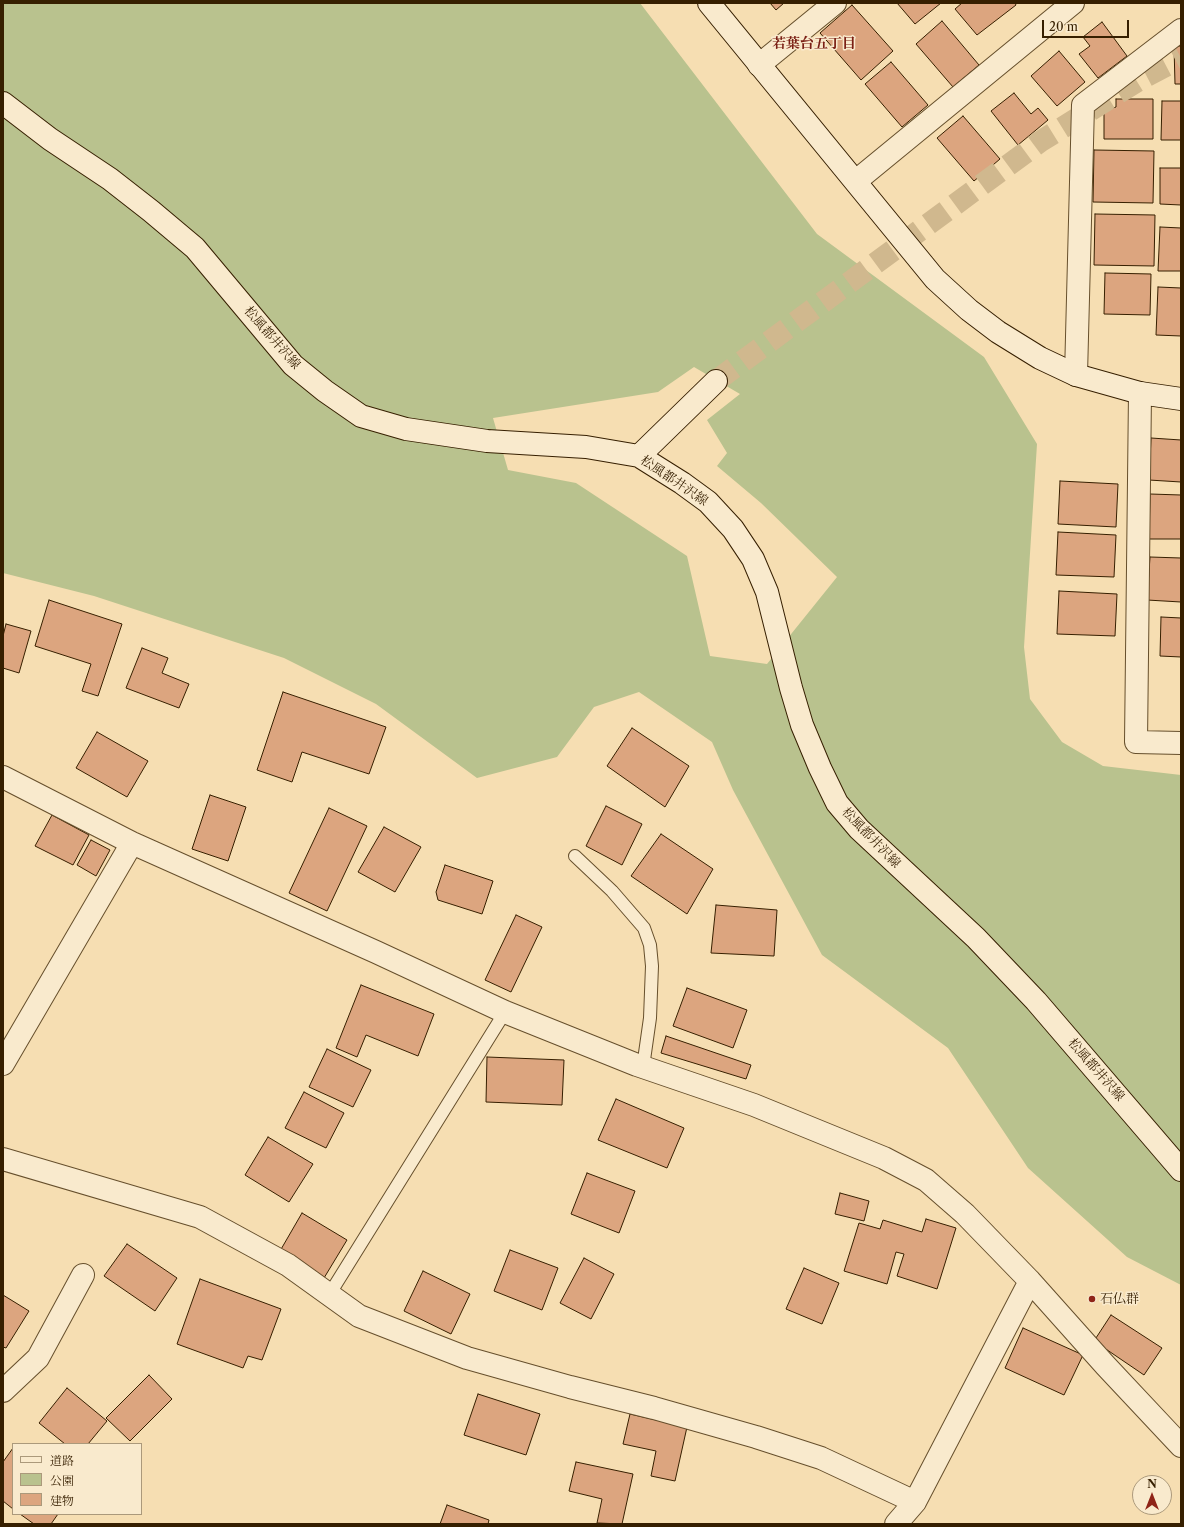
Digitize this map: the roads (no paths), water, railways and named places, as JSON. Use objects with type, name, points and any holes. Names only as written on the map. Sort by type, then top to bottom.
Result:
[{"type":"street","points":[[709,3],[935,279],[969,310],[998,332],[1040,358],[1076,375],[1140,393],[1181,399]]},
{"type":"street","points":[[759,65],[835,3]]},
{"type":"street","points":[[856,181],[1073,3]]},
{"type":"street","points":[[1076,375],[1083,106],[1181,30]]},
{"type":"street","name":"松風都井沢線","points":[[3,103],[50,139],[110,179],[195,248],[293,365],[325,391],[361,416],[406,429],[487,441],[586,447],[639,456],[682,483],[708,502],[733,529],[753,559],[767,592],[791,688],[802,725],[837,803],[859,829],[976,938],[1036,1001],[1181,1170]]},
{"type":"street","points":[[639,456],[716,381]]},
{"type":"street","points":[[1140,393],[1136,742],[1181,743]]},
{"type":"street","points":[[3,777],[132,843],[369,949],[505,1012],[643,1067],[768,1110],[884,1158],[926,1180],[966,1214],[1030,1281],[1181,1446]]},
{"type":"street","points":[[3,1064],[132,843]]},
{"type":"street","points":[[3,1159],[200,1217],[288,1265],[359,1316],[467,1358],[756,1437],[821,1458],[915,1502]]},
{"type":"street","points":[[3,1391],[38,1358],[83,1276]]},
{"type":"street","points":[[896,1524],[915,1502],[1030,1281]]},
{"type":"lane","points":[[575,856],[612,891],[644,928],[650,945],[652,966],[650,1018],[643,1067]]},
{"type":"lane","points":[[330,1295],[505,1012]]},
{"type":"tunnel","points":[[716,381],[1041,141],[1139,80],[1181,58]]},
{"type":"place","name":"石仏群","points":[[1092,1299]]},
{"type":"district","name":"若葉台五丁目","points":[[814,44]]}]
